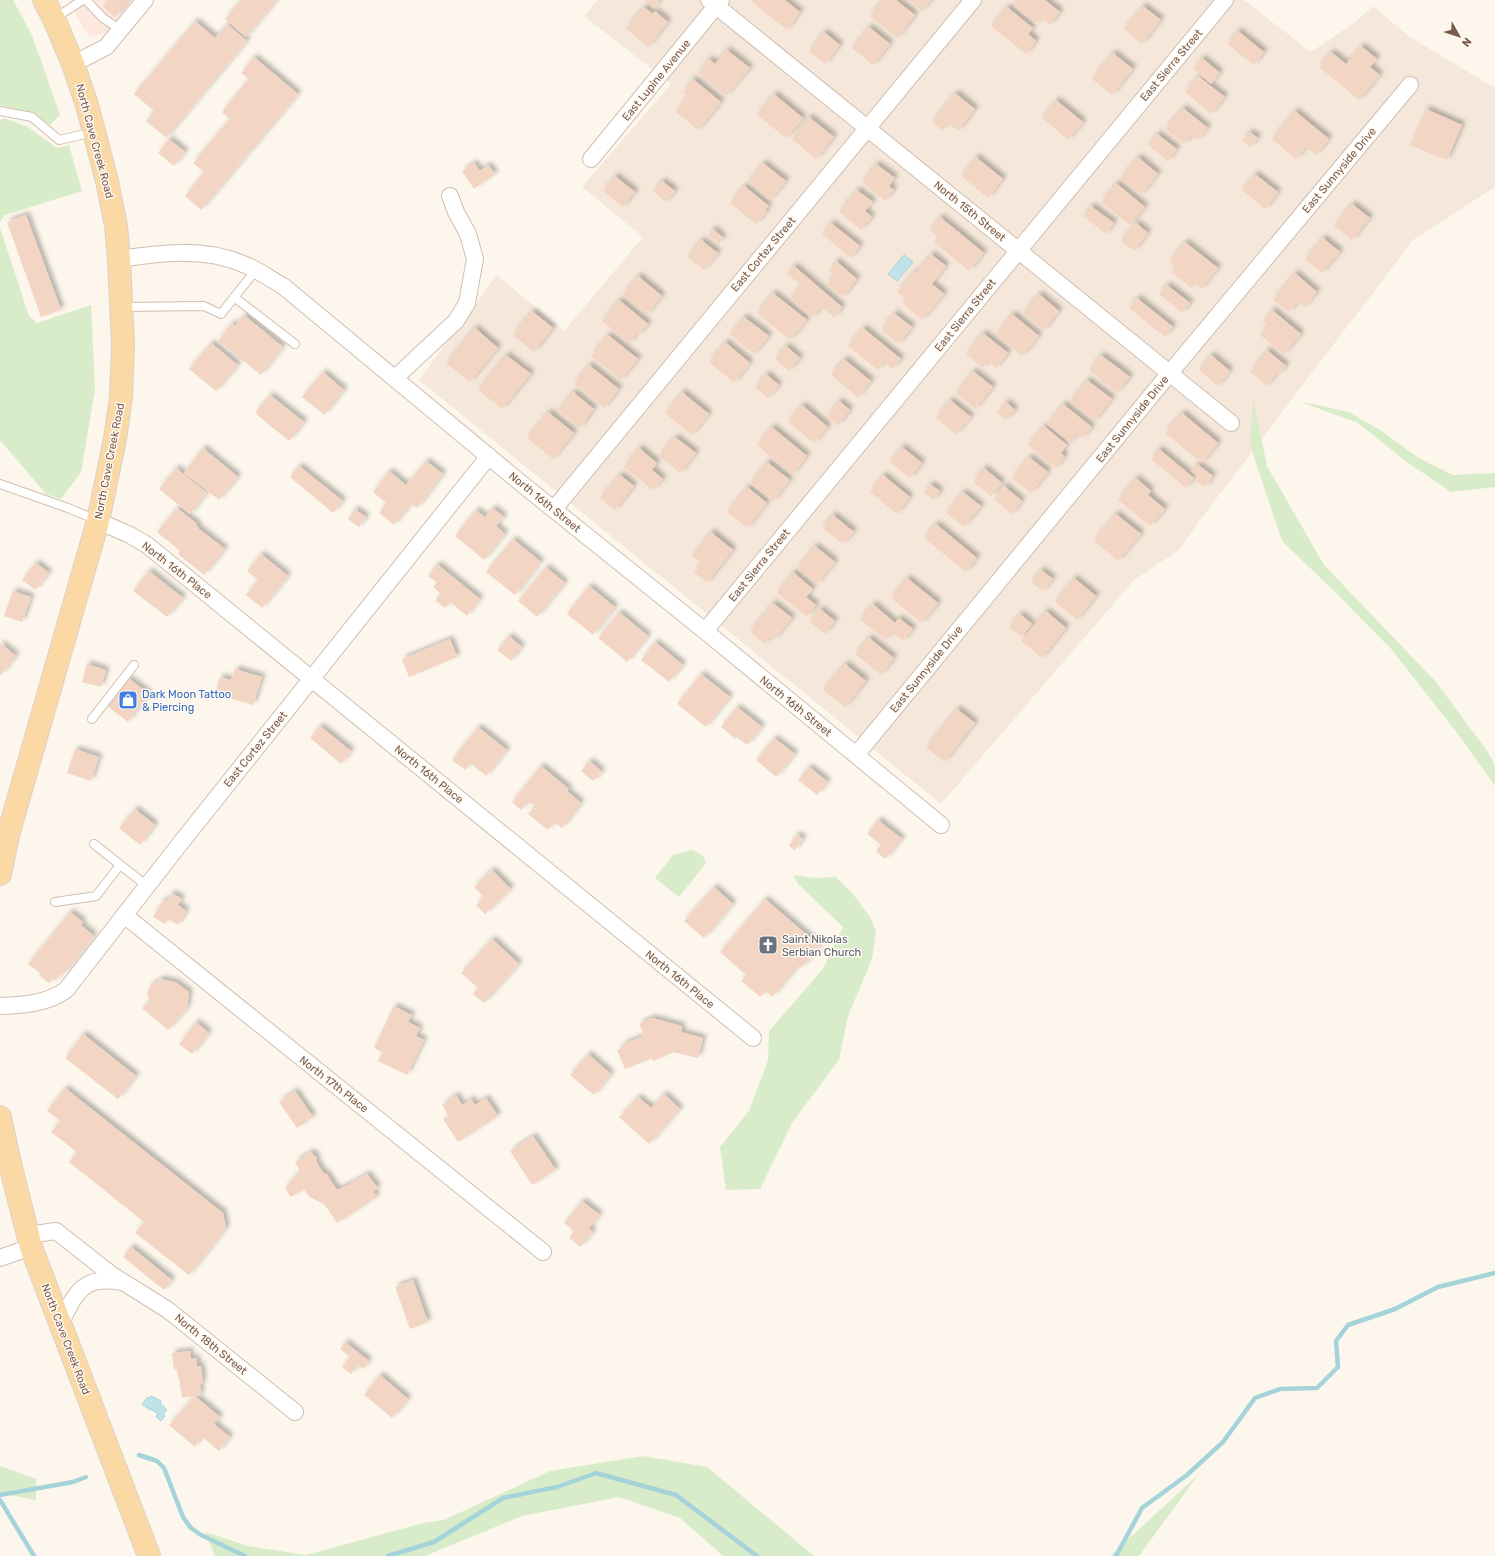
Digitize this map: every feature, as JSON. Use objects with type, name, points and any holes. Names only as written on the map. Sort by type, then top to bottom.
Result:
[{"type":"main road","name":"North Cave Creek Road","points":[[0,874],[8,835],[98,520],[115,439],[121,397],[123,345],[122,307],[115,220],[95,132],[73,64],[54,19],[44,0]]},
{"type":"main road","name":"North Cave Creek Road","points":[[0,1117],[11,1168],[30,1241],[60,1324],[149,1556]]},
{"type":"street","points":[[73,64],[106,47],[145,0]]},
{"type":"street","name":"East Cortez Street","points":[[554,509],[973,0]]},
{"type":"street","name":"East Sierra Street","points":[[705,631],[1225,0]]},
{"type":"street","name":"North 15th Street","points":[[715,2],[867,128],[1230,423]]},
{"type":"street","name":"East Lupine Avenue","points":[[591,159],[715,2]]},
{"type":"street","name":"East Sunnyside Drive","points":[[856,755],[1410,85]]},
{"type":"street","points":[[395,378],[456,321],[467,303],[476,259],[468,234],[456,212],[450,196]]},
{"type":"street","name":"North 16th Street","points":[[119,259],[171,252],[209,254],[243,264],[283,286],[940,825]]},
{"type":"street","name":"East Cortez Street","points":[[0,1006],[28,1004],[48,1000],[66,990],[489,456]]},
{"type":"street","name":"North 16th Place","points":[[98,520],[147,545],[753,1038]]},
{"type":"street","name":"North 17th Place","points":[[124,915],[543,1252]]},
{"type":"street","name":"North 18th Street","points":[[30,1241],[56,1231],[123,1282],[168,1310],[295,1412]]},
{"type":"street","points":[[0,1258],[30,1241]]},
{"type":"street","name":"North 18th Street","points":[[60,1324],[72,1301],[81,1289],[89,1282],[108,1279],[123,1282]]},
{"type":"lane","points":[[54,19],[83,0]]},
{"type":"lane","points":[[86,0],[103,18],[121,30]]},
{"type":"lane","points":[[0,111],[32,117],[59,140],[95,132]]},
{"type":"lane","points":[[122,307],[204,306],[220,314],[255,271]]},
{"type":"lane","points":[[234,297],[295,344]]},
{"type":"lane","points":[[0,484],[98,520]]},
{"type":"lane","points":[[92,720],[134,665]]},
{"type":"lane","points":[[94,844],[147,886]]},
{"type":"lane","points":[[55,902],[96,896],[120,865]]},
{"type":"shaded area","points":[[69,0],[132,0],[108,31],[103,34],[91,36],[84,30]]},
{"type":"shaded area","points":[[598,0],[1244,0],[1311,52],[1358,20],[1373,6],[1410,37],[1495,88],[1495,187],[1413,240],[1200,520],[1179,550],[1134,580],[941,804],[419,380],[497,275],[564,331],[643,237],[582,187],[671,84],[584,16]]},
{"type":"green space","points":[[0,0],[13,0],[32,35],[60,115],[50,125],[34,113],[0,105]]},
{"type":"green space","points":[[4,118],[28,127],[57,148],[69,145],[82,191],[5,215],[0,222],[0,120]]},
{"type":"green space","points":[[0,228],[29,316],[37,323],[91,305],[95,390],[81,472],[61,499],[46,494],[0,440]]},
{"type":"green space","points":[[1253,399],[1267,466],[1324,565],[1436,682],[1488,752],[1495,766],[1495,786],[1458,734],[1392,650],[1282,541],[1250,445]]},
{"type":"green space","points":[[1298,401],[1349,412],[1380,430],[1419,458],[1453,475],[1495,473],[1495,487],[1451,492],[1407,462],[1358,423]]},
{"type":"green space","points":[[692,850],[703,856],[706,863],[679,897],[655,878],[673,855]]},
{"type":"green space","points":[[793,875],[815,878],[836,877],[853,894],[870,917],[876,932],[872,959],[848,1016],[839,1060],[792,1123],[760,1189],[726,1190],[720,1147],[749,1111],[768,1060],[769,1031],[823,969],[843,927],[799,885]]},
{"type":"green space","points":[[643,1456],[707,1467],[814,1556],[723,1556],[680,1518],[619,1497],[522,1516],[425,1556],[215,1556],[205,1532],[248,1546],[306,1555],[423,1523],[444,1520],[550,1471]]},
{"type":"green space","points":[[0,1466],[36,1479],[36,1500],[0,1493]]},
{"type":"green space","points":[[1198,1475],[1139,1556],[1110,1556]]},
{"type":"water","points":[[904,255],[913,262],[897,281],[888,274]]},
{"type":"water","points":[[151,1396],[161,1401],[160,1403],[167,1410],[163,1414],[165,1416],[161,1421],[156,1417],[158,1414],[142,1404],[148,1397],[149,1398]]},
{"type":"building","points":[[108,0],[129,0],[115,17],[103,7]]},
{"type":"building","points":[[241,0],[277,0],[246,37],[225,19]]},
{"type":"building","points":[[644,0],[660,0],[654,8]]},
{"type":"building","points":[[753,0],[785,0],[800,12],[787,30],[752,2]]},
{"type":"building","points":[[883,0],[896,0],[915,15],[897,38],[870,16]]},
{"type":"building","points":[[909,0],[931,0],[922,11]]},
{"type":"building","points":[[1017,0],[1045,0],[1060,12],[1050,25],[1041,18],[1036,24],[1013,5]]},
{"type":"building","points":[[1143,6],[1161,20],[1142,44],[1124,29]]},
{"type":"building","points":[[644,7],[653,14],[655,11],[668,22],[648,47],[626,29]]},
{"type":"building","points":[[1007,7],[1033,28],[1028,34],[1036,41],[1026,54],[991,26]]},
{"type":"building","points":[[195,21],[215,38],[227,24],[247,41],[166,138],[146,121],[154,111],[134,94]]},
{"type":"building","points":[[869,27],[890,44],[873,65],[852,48]]},
{"type":"building","points":[[1238,31],[1264,52],[1254,65],[1227,44]]},
{"type":"building","points":[[824,32],[840,45],[825,64],[809,51]]},
{"type":"building","points":[[1361,46],[1377,59],[1370,67],[1380,75],[1359,100],[1319,67],[1331,52],[1346,64]]},
{"type":"building","points":[[727,50],[750,68],[726,96],[698,73],[709,59],[715,64]]},
{"type":"building","points":[[1113,53],[1133,69],[1112,95],[1092,79]]},
{"type":"building","points":[[254,57],[298,94],[201,210],[185,196],[204,172],[193,163],[230,119],[222,112],[249,79],[241,73]]},
{"type":"building","points":[[1202,58],[1220,73],[1211,84],[1193,69]]},
{"type":"building","points":[[1198,76],[1225,97],[1211,114],[1185,92]]},
{"type":"building","points":[[693,79],[721,102],[698,130],[676,112],[688,96],[683,92]]},
{"type":"building","points":[[955,93],[975,109],[958,131],[948,123],[942,130],[932,122]]},
{"type":"building","points":[[774,94],[803,118],[786,138],[757,115]]},
{"type":"building","points":[[1056,100],[1083,122],[1068,140],[1042,118]]},
{"type":"building","points":[[1183,108],[1208,128],[1197,140],[1191,135],[1184,144],[1165,129]]},
{"type":"building","points":[[1426,109],[1462,125],[1447,160],[1410,145]]},
{"type":"building","points":[[1295,111],[1329,139],[1316,155],[1306,147],[1296,159],[1272,139]]},
{"type":"building","points":[[809,117],[834,137],[816,159],[792,139]]},
{"type":"building","points":[[1250,132],[1258,138],[1250,147],[1242,141]]},
{"type":"building","points":[[1157,134],[1177,149],[1168,161],[1148,145]]},
{"type":"building","points":[[169,139],[185,152],[174,166],[158,153]]},
{"type":"building","points":[[976,157],[1003,179],[988,198],[961,176]]},
{"type":"building","points":[[1138,157],[1158,174],[1141,195],[1120,179]]},
{"type":"building","points":[[474,163],[480,171],[488,165],[495,174],[474,189],[462,171]]},
{"type":"building","points":[[763,163],[786,181],[770,200],[748,182]]},
{"type":"building","points":[[876,164],[895,178],[889,186],[894,190],[885,201],[862,182]]},
{"type":"building","points":[[1255,174],[1278,192],[1265,209],[1242,190]]},
{"type":"building","points":[[615,176],[635,192],[623,207],[603,191]]},
{"type":"building","points":[[662,181],[675,191],[666,202],[653,191]]},
{"type":"building","points":[[1116,183],[1145,207],[1130,225],[1101,202]]},
{"type":"building","points":[[744,186],[769,206],[765,210],[767,211],[756,224],[730,203]]},
{"type":"building","points":[[857,190],[873,202],[865,211],[872,217],[861,230],[839,212]]},
{"type":"building","points":[[1352,204],[1370,218],[1352,240],[1334,226]]},
{"type":"building","points":[[1091,206],[1114,223],[1106,234],[1083,216]]},
{"type":"building","points":[[26,215],[61,310],[41,317],[7,222]]},
{"type":"building","points":[[940,217],[984,253],[969,271],[934,242],[938,237],[930,230]]},
{"type":"building","points":[[831,223],[860,246],[851,258],[822,234]]},
{"type":"building","points":[[1136,223],[1148,233],[1134,251],[1121,241]]},
{"type":"building","points":[[713,229],[723,238],[719,243],[708,235]]},
{"type":"building","points":[[1323,238],[1340,252],[1322,273],[1305,259]]},
{"type":"building","points":[[701,240],[718,253],[704,270],[687,257]]},
{"type":"building","points":[[1185,242],[1218,268],[1201,289],[1195,284],[1191,288],[1171,272],[1175,267],[1169,262]]},
{"type":"building","points":[[931,254],[946,266],[932,284],[944,294],[922,320],[902,303],[906,299],[897,292],[914,272],[915,274]]},
{"type":"building","points":[[836,261],[857,279],[843,297],[827,284],[834,275],[829,271]]},
{"type":"building","points":[[794,266],[842,307],[834,317],[821,307],[812,318],[790,299],[801,285],[787,274]]},
{"type":"building","points":[[1295,273],[1317,292],[1305,307],[1298,301],[1289,312],[1273,300]]},
{"type":"building","points":[[638,276],[662,296],[647,314],[623,295]]},
{"type":"building","points":[[1167,285],[1190,303],[1182,313],[1159,294]]},
{"type":"building","points":[[773,293],[807,320],[790,340],[757,313]]},
{"type":"building","points":[[1039,294],[1059,311],[1044,330],[1023,313]]},
{"type":"building","points":[[1137,298],[1173,327],[1165,337],[1129,308]]},
{"type":"building","points":[[619,300],[648,324],[639,335],[637,333],[629,343],[602,321]]},
{"type":"building","points":[[1272,310],[1301,334],[1284,354],[1260,335],[1268,326],[1263,322]]},
{"type":"building","points":[[532,311],[553,328],[534,352],[513,335]]},
{"type":"building","points":[[894,313],[912,327],[899,344],[881,330]]},
{"type":"building","points":[[1012,314],[1039,336],[1022,356],[996,335]]},
{"type":"building","points":[[244,315],[283,347],[261,375],[218,341],[232,323],[235,326]]},
{"type":"building","points":[[744,317],[769,336],[754,354],[730,334]]},
{"type":"building","points":[[475,328],[498,348],[470,382],[446,363]]},
{"type":"building","points":[[863,328],[901,359],[893,369],[884,362],[878,370],[848,346]]},
{"type":"building","points":[[983,333],[1008,353],[996,368],[988,361],[983,368],[966,354]]},
{"type":"building","points":[[608,335],[638,359],[621,380],[591,356]]},
{"type":"building","points":[[725,342],[750,363],[734,383],[709,362]]},
{"type":"building","points":[[211,343],[238,365],[216,391],[189,369]]},
{"type":"building","points":[[786,346],[800,358],[789,371],[775,359]]},
{"type":"building","points":[[1267,350],[1286,366],[1279,374],[1277,373],[1267,386],[1250,372]]},
{"type":"building","points":[[506,355],[531,374],[502,409],[478,390]]},
{"type":"building","points":[[1101,355],[1130,377],[1117,393],[1089,370]]},
{"type":"building","points":[[1211,355],[1230,371],[1218,386],[1199,370]]},
{"type":"building","points":[[844,359],[871,381],[858,397],[831,375]]},
{"type":"building","points":[[589,365],[619,389],[604,408],[574,384]]},
{"type":"building","points":[[973,371],[993,387],[975,409],[956,393]]},
{"type":"building","points":[[323,372],[344,390],[324,415],[302,397]]},
{"type":"building","points":[[766,374],[779,385],[768,398],[755,388]]},
{"type":"building","points":[[1087,380],[1112,399],[1094,421],[1070,401]]},
{"type":"building","points":[[573,392],[594,409],[580,428],[558,410]]},
{"type":"building","points":[[682,392],[709,414],[692,435],[665,413]]},
{"type":"building","points":[[270,395],[304,422],[289,441],[255,413]]},
{"type":"building","points":[[950,400],[971,417],[956,434],[936,418]]},
{"type":"building","points":[[839,401],[850,410],[838,425],[827,416]]},
{"type":"building","points":[[1006,402],[1015,410],[1006,420],[997,413]]},
{"type":"building","points":[[1063,404],[1092,427],[1083,438],[1077,434],[1070,443],[1047,424]]},
{"type":"building","points":[[802,405],[828,427],[814,443],[788,422]]},
{"type":"building","points":[[548,412],[574,433],[553,459],[527,438]]},
{"type":"building","points":[[1182,413],[1218,443],[1202,463],[1165,433]]},
{"type":"building","points":[[1044,426],[1067,445],[1061,453],[1065,457],[1056,468],[1028,445]]},
{"type":"building","points":[[772,427],[807,456],[792,475],[757,445]]},
{"type":"building","points":[[675,437],[696,453],[680,473],[659,456]]},
{"type":"building","points":[[902,447],[922,463],[910,478],[890,462]]},
{"type":"building","points":[[203,448],[238,477],[219,500],[184,473]]},
{"type":"building","points":[[639,448],[657,463],[652,470],[663,479],[653,490],[624,467]]},
{"type":"building","points":[[1159,449],[1194,478],[1186,488],[1151,459]]},
{"type":"building","points":[[1029,457],[1048,472],[1031,493],[1012,478]]},
{"type":"building","points":[[426,461],[443,474],[417,508],[411,504],[394,525],[379,513],[386,503],[373,492],[389,471],[406,485]]},
{"type":"building","points":[[767,462],[790,480],[773,501],[750,483]]},
{"type":"building","points":[[1197,464],[1213,476],[1205,487],[1196,481],[1199,477],[1191,471]]},
{"type":"building","points":[[299,466],[343,501],[333,513],[290,477]]},
{"type":"building","points":[[176,468],[207,493],[190,514],[159,489]]},
{"type":"building","points":[[984,468],[1002,483],[991,496],[973,482]]},
{"type":"building","points":[[620,475],[634,486],[615,510],[600,498]]},
{"type":"building","points":[[883,475],[910,497],[897,514],[870,492]]},
{"type":"building","points":[[1136,478],[1151,491],[1148,495],[1165,509],[1150,526],[1118,500]]},
{"type":"building","points":[[930,484],[940,491],[934,500],[924,493]]},
{"type":"building","points":[[1004,486],[1022,501],[1012,514],[994,499]]},
{"type":"building","points":[[747,487],[767,503],[747,528],[727,512]]},
{"type":"building","points":[[963,492],[981,506],[964,527],[946,513]]},
{"type":"building","points":[[177,508],[197,524],[199,529],[225,549],[204,575],[178,554],[180,551],[157,532]]},
{"type":"building","points":[[493,508],[504,517],[496,526],[505,534],[484,560],[455,536],[476,510],[485,517]]},
{"type":"building","points":[[355,509],[366,517],[359,527],[348,519]]},
{"type":"building","points":[[1116,514],[1141,534],[1118,561],[1094,541]]},
{"type":"building","points":[[833,515],[854,532],[843,544],[822,528]]},
{"type":"building","points":[[936,524],[977,558],[966,572],[924,538]]},
{"type":"building","points":[[711,532],[733,550],[707,583],[694,572],[701,563],[692,556]]},
{"type":"building","points":[[513,539],[541,562],[515,595],[486,572]]},
{"type":"building","points":[[815,546],[835,562],[817,584],[797,568]]},
{"type":"building","points":[[261,554],[288,576],[262,608],[246,595],[258,580],[247,571]]},
{"type":"building","points":[[36,563],[49,573],[35,590],[22,580]]},
{"type":"building","points":[[437,564],[480,599],[467,616],[450,602],[445,608],[435,600],[441,594],[433,587],[437,582],[428,576]]},
{"type":"building","points":[[546,567],[565,583],[537,617],[518,601]]},
{"type":"building","points":[[1041,570],[1053,579],[1043,591],[1031,582]]},
{"type":"building","points":[[149,571],[183,598],[167,617],[133,591]]},
{"type":"building","points":[[793,572],[813,589],[806,597],[816,605],[807,617],[777,593]]},
{"type":"building","points":[[907,578],[938,603],[922,623],[891,598]]},
{"type":"building","points":[[1074,578],[1096,596],[1077,620],[1055,602]]},
{"type":"building","points":[[589,586],[615,607],[593,635],[567,614]]},
{"type":"building","points":[[13,591],[31,597],[22,622],[4,616]]},
{"type":"building","points":[[773,603],[792,618],[775,639],[771,636],[765,644],[750,632]]},
{"type":"building","points":[[873,604],[895,623],[899,618],[913,629],[903,641],[892,632],[885,640],[860,619]]},
{"type":"building","points":[[820,609],[835,621],[825,634],[810,622]]},
{"type":"building","points":[[1046,611],[1066,628],[1042,658],[1021,641]]},
{"type":"building","points":[[619,612],[648,636],[627,662],[598,638]]},
{"type":"building","points":[[1020,614],[1032,624],[1021,637],[1009,627]]},
{"type":"building","points":[[509,636],[522,647],[511,661],[497,650]]},
{"type":"building","points":[[869,638],[894,658],[881,675],[855,654]]},
{"type":"building","points":[[450,639],[457,657],[409,677],[402,659]]},
{"type":"building","points":[[655,642],[683,665],[669,682],[641,660]]},
{"type":"building","points":[[0,643],[16,656],[0,676]]},
{"type":"building","points":[[87,664],[106,670],[101,687],[82,682]]},
{"type":"building","points":[[845,664],[866,681],[845,707],[823,690]]},
{"type":"building","points":[[235,669],[262,677],[253,705],[215,694],[220,677],[231,680]]},
{"type":"building","points":[[701,674],[730,697],[706,727],[677,704]]},
{"type":"building","name":"Dark Moon Tattoo & Piercing","points":[[128,678],[149,694],[128,722],[107,706]]},
{"type":"building","points":[[737,707],[762,727],[747,745],[737,737],[735,739],[721,727]]},
{"type":"building","points":[[957,709],[975,723],[944,762],[926,747]]},
{"type":"building","points":[[320,726],[351,751],[341,764],[310,738]]},
{"type":"building","points":[[478,727],[507,750],[486,776],[470,763],[465,770],[452,760]]},
{"type":"building","points":[[774,738],[795,754],[776,777],[756,760]]},
{"type":"building","points":[[75,749],[99,757],[91,781],[67,773]]},
{"type":"building","points":[[590,761],[602,772],[593,781],[581,771]]},
{"type":"building","points":[[541,766],[569,789],[567,791],[581,803],[562,828],[554,822],[548,830],[528,814],[535,806],[528,801],[521,810],[512,802]]},
{"type":"building","points":[[809,767],[828,782],[817,795],[798,780]]},
{"type":"building","points":[[135,809],[155,825],[140,845],[119,828]]},
{"type":"building","points":[[878,820],[902,839],[885,859],[876,851],[881,845],[867,834]]},
{"type":"building","points":[[797,834],[803,839],[795,850],[789,846]]},
{"type":"building","points":[[492,870],[511,889],[485,914],[476,905],[484,897],[474,887]]},
{"type":"building","points":[[714,887],[733,904],[704,938],[684,921]]},
{"type":"building","points":[[172,893],[182,899],[178,905],[186,911],[178,925],[168,919],[165,924],[153,917],[163,900],[166,902]]},
{"type":"building","points":[[765,899],[820,946],[801,968],[798,966],[772,997],[766,991],[760,997],[741,981],[746,975],[720,952]]},
{"type":"building","points":[[70,912],[83,922],[81,925],[94,936],[64,974],[62,972],[56,980],[53,978],[49,983],[39,975],[40,973],[28,964]]},
{"type":"building","points":[[492,939],[519,964],[484,1003],[473,994],[478,988],[461,973]]},
{"type":"building","points":[[159,979],[175,982],[189,992],[187,1008],[168,1030],[142,1008],[150,1000],[147,993],[151,985],[158,982]]},
{"type":"building","points":[[394,1006],[412,1015],[408,1022],[420,1028],[416,1036],[424,1040],[407,1075],[378,1061],[382,1052],[374,1048]]},
{"type":"building","points":[[652,1018],[682,1026],[681,1032],[703,1038],[698,1058],[673,1052],[653,1061],[652,1058],[625,1069],[617,1050],[621,1048],[623,1044],[641,1037],[644,1034],[639,1024]]},
{"type":"building","points":[[196,1022],[209,1033],[192,1054],[179,1044]]},
{"type":"building","points":[[83,1034],[136,1076],[118,1099],[65,1058]]},
{"type":"building","points":[[588,1054],[611,1074],[594,1095],[570,1075]]},
{"type":"building","points":[[65,1088],[223,1213],[226,1228],[189,1275],[135,1233],[144,1222],[69,1162],[77,1152],[51,1132],[60,1121],[47,1111]]},
{"type":"building","points":[[295,1091],[313,1117],[297,1128],[279,1102]]},
{"type":"building","points":[[664,1094],[680,1109],[649,1144],[619,1117],[638,1097],[651,1108]]},
{"type":"building","points":[[456,1095],[462,1105],[471,1099],[475,1105],[486,1098],[498,1116],[458,1142],[443,1119],[449,1116],[442,1105]]},
{"type":"building","points":[[533,1136],[556,1170],[532,1185],[510,1151]]},
{"type":"building","points":[[311,1152],[317,1158],[316,1161],[324,1174],[326,1173],[337,1190],[367,1174],[378,1188],[373,1192],[377,1197],[337,1223],[324,1204],[309,1197],[304,1189],[291,1197],[285,1188],[300,1171],[295,1162]]},
{"type":"building","points":[[582,1201],[600,1215],[589,1228],[593,1232],[580,1247],[569,1238],[574,1231],[564,1223]]},
{"type":"building","points":[[131,1247],[172,1280],[164,1290],[123,1257]]},
{"type":"building","points":[[413,1280],[428,1322],[410,1329],[395,1287]]},
{"type":"building","points":[[345,1342],[369,1361],[363,1369],[358,1365],[351,1374],[342,1367],[350,1357],[340,1349]]},
{"type":"building","points":[[190,1351],[191,1359],[197,1358],[197,1366],[201,1366],[203,1383],[200,1384],[201,1395],[182,1398],[177,1369],[174,1369],[172,1353]]},
{"type":"building","points":[[380,1375],[408,1399],[392,1418],[364,1395]]},
{"type":"building","points":[[195,1396],[220,1417],[214,1424],[230,1437],[219,1451],[201,1436],[195,1447],[169,1425]]},
{"type":"waterway","points":[[1116,1556],[1142,1508],[1187,1475],[1223,1442],[1255,1398],[1280,1389],[1317,1388],[1338,1367],[1336,1341],[1348,1325],[1395,1309],[1438,1287],[1495,1273]]},
{"type":"waterway","points":[[139,1455],[157,1461],[164,1468],[183,1517],[191,1528],[201,1535],[245,1556]]},
{"type":"waterway","points":[[388,1556],[434,1542],[503,1498],[557,1487],[596,1473],[676,1495],[757,1556]]},
{"type":"waterway","points":[[0,1495],[73,1482],[86,1477]]},
{"type":"waterway","points":[[0,1500],[34,1556]]},
{"type":"place","name":"Dark Moon Tattoo & Piercing","points":[[128,700]]},
{"type":"place","name":"Saint Nikolas Serbian Church","points":[[768,945]]}]
